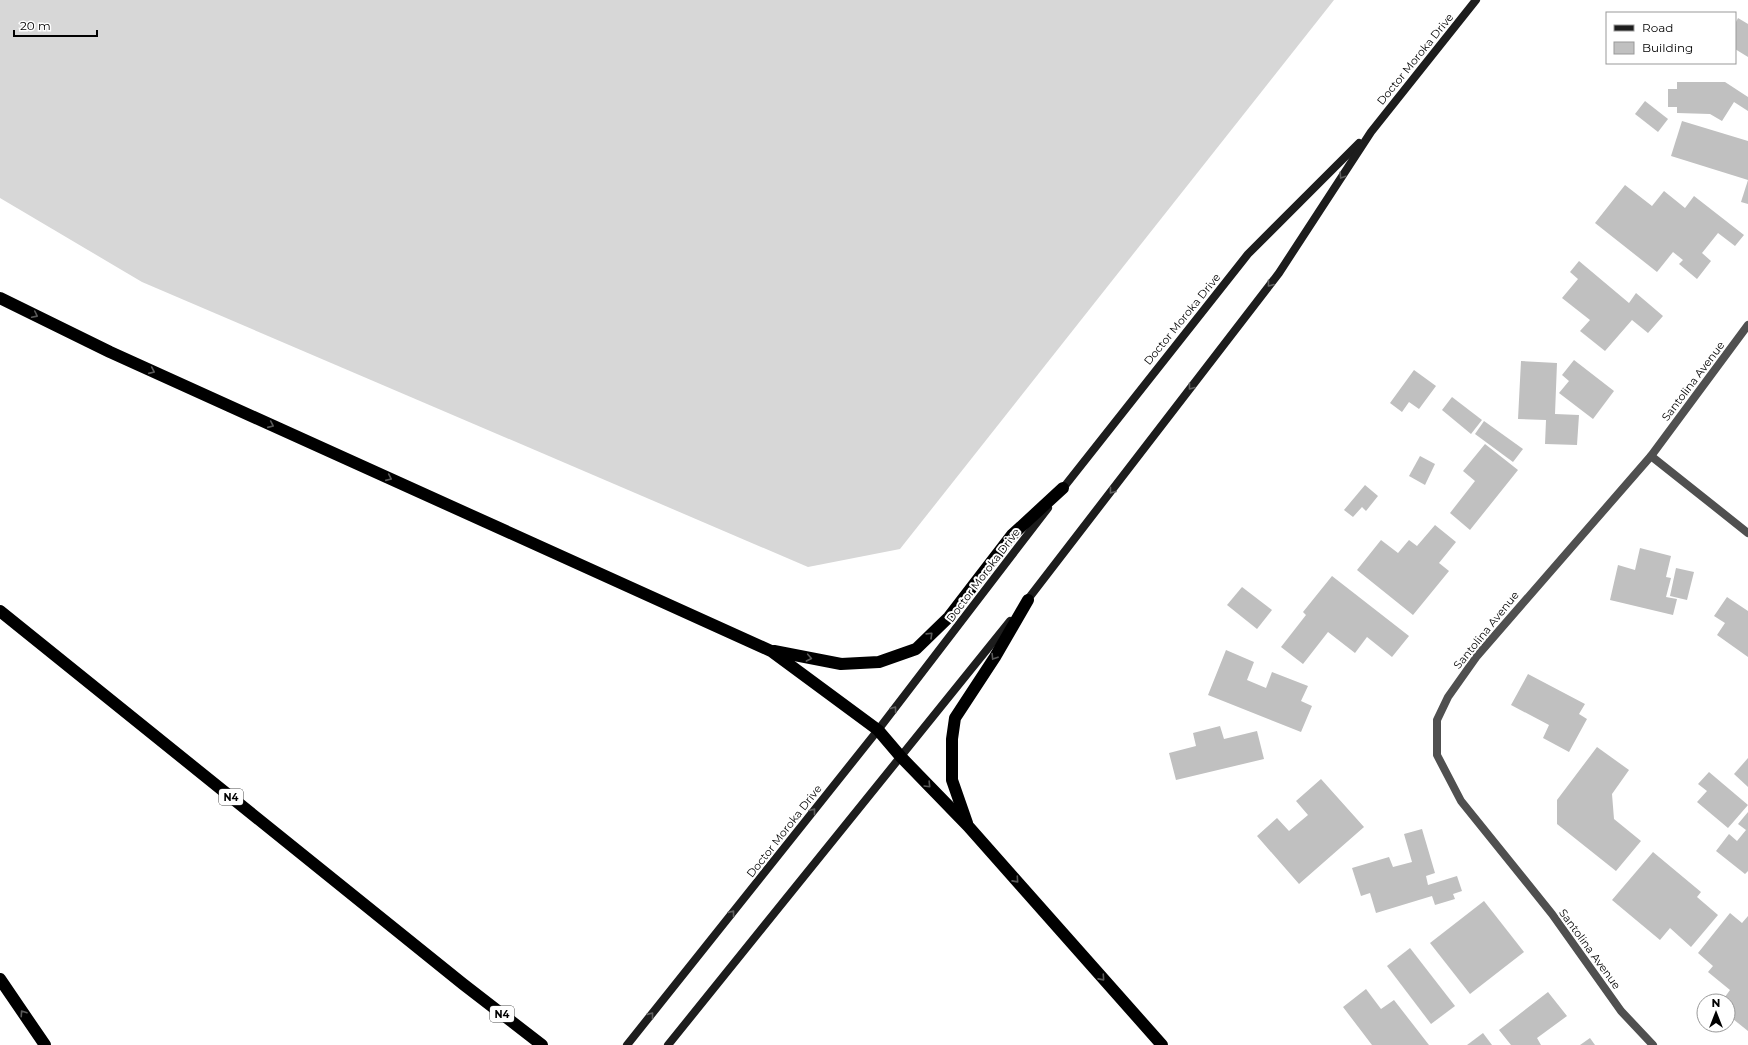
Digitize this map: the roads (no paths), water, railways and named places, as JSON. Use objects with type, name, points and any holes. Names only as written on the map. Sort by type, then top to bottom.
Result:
[{"type":"highway","points":[[0,298],[124,358],[771,651],[878,730],[901,757],[968,826],[1162,1045]]},
{"type":"highway","points":[[771,651],[841,664],[879,662],[916,649],[949,617],[1012,534],[1063,488]]},
{"type":"highway","points":[[968,826],[952,780],[952,739],[955,718],[995,657],[1028,600]]},
{"type":"highway","name":"N4","points":[[0,610],[463,984],[542,1045]]},
{"type":"highway","points":[[0,979],[45,1045]]},
{"type":"main road","name":"Doctor Moroka Drive","points":[[668,1045],[1028,600],[1279,273],[1371,132],[1476,0]]},
{"type":"main road","name":"Doctor Moroka Drive","points":[[627,1045],[878,730],[1063,488],[1248,254],[1371,132]]},
{"type":"street","name":"Santolina Avenue","points":[[1653,1045],[1621,1011],[1552,914],[1461,801],[1438,755],[1438,720],[1448,697],[1477,656],[1651,456],[1748,324]]},
{"type":"street","points":[[1651,456],[1748,533]]}]
